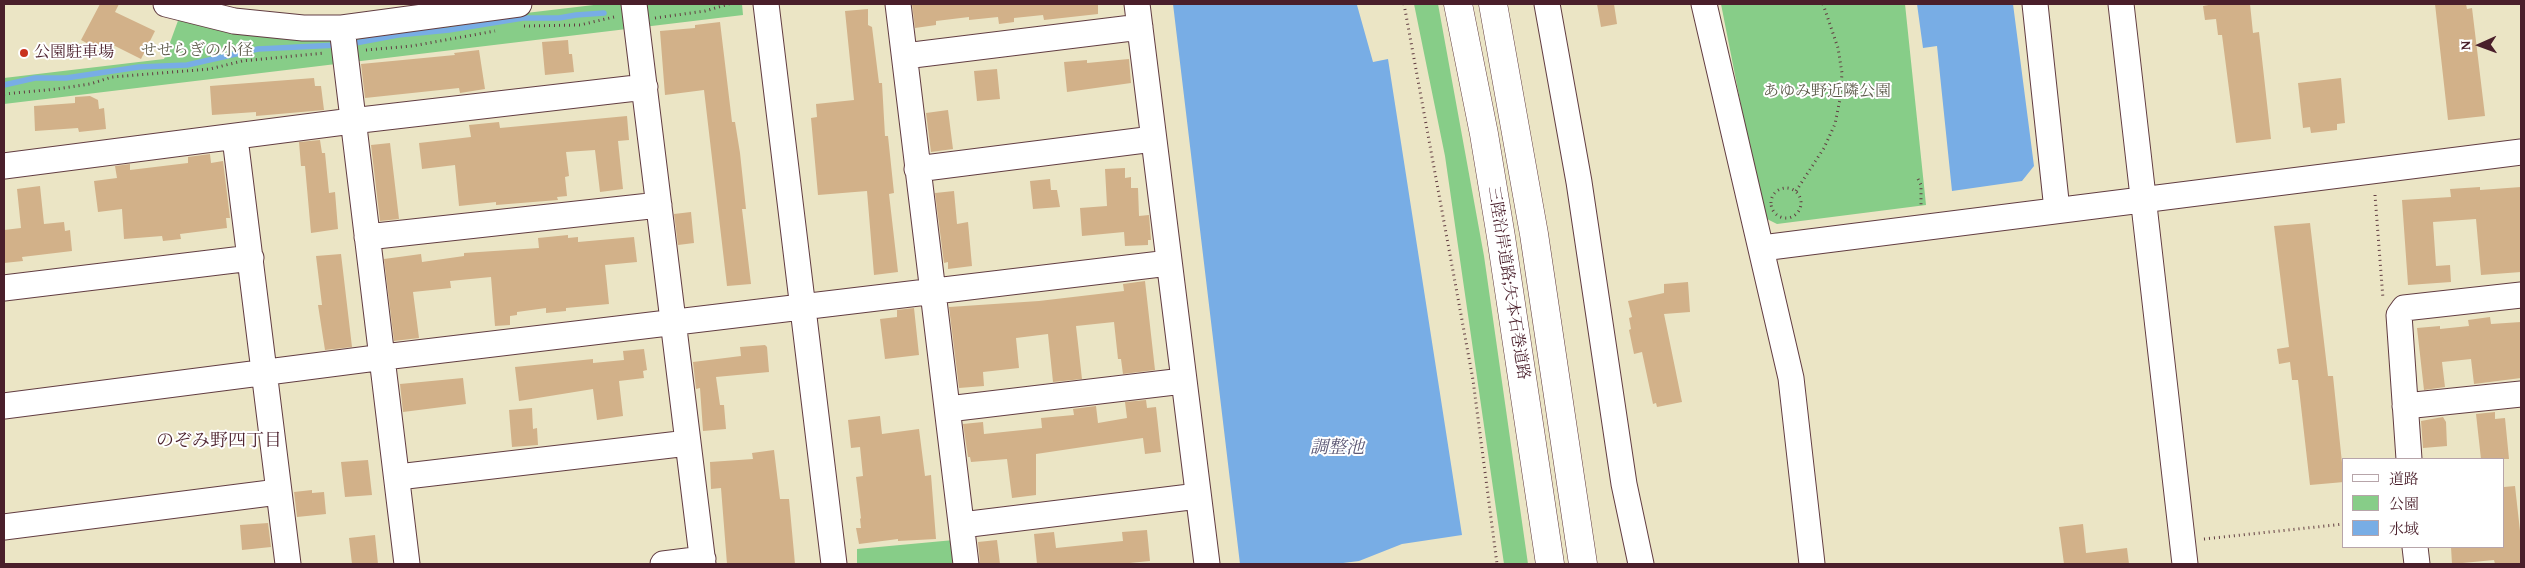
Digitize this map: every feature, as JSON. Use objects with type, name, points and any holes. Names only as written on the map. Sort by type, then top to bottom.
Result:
[{"type":"highway","name":"三陸沿岸道路;矢本石巻道路","points":[[1458,4],[1497,209],[1550,564]]},
{"type":"highway","name":"三陸沿岸道路;矢本石巻道路","points":[[1493,4],[1534,234],[1583,564]]},
{"type":"street","points":[[166,4],[208,16],[256,24],[303,28],[342,28],[517,4]]},
{"type":"street","points":[[634,4],[703,562],[663,564]]},
{"type":"street","points":[[766,4],[834,564]]},
{"type":"street","points":[[898,4],[966,564]]},
{"type":"street","points":[[1547,4],[1579,182],[1624,484],[1641,564]]},
{"type":"street","points":[[1704,4],[1791,378],[1812,564]]},
{"type":"street","points":[[2035,4],[2058,210]]},
{"type":"street","points":[[2121,4],[2145,200],[2185,564]]},
{"type":"street","points":[[905,56],[1139,15],[1207,564]]},
{"type":"street","points":[[342,28],[352,120],[384,357],[407,564]]},
{"type":"street","points":[[4,166],[235,138],[352,120],[645,87]]},
{"type":"street","points":[[235,138],[288,564]]},
{"type":"street","points":[[917,169],[1153,139]]},
{"type":"street","points":[[1762,248],[2521,152]]},
{"type":"street","points":[[367,237],[659,205]]},
{"type":"street","points":[[4,288],[251,258]]},
{"type":"street","points":[[4,406],[265,374],[384,357],[1169,263]]},
{"type":"street","points":[[2409,458],[2399,315],[2404,308],[2521,295]]},
{"type":"street","points":[[948,409],[1183,381]]},
{"type":"street","points":[[2405,406],[2521,394]]},
{"type":"street","points":[[398,477],[688,443]]},
{"type":"street","points":[[4,527],[278,492]]},
{"type":"street","points":[[962,526],[1198,496]]},
{"type":"street","points":[[2415,548],[2417,564]]},
{"type":"path","points":[[1404,4],[1473,380],[1497,564]]},
{"type":"path","points":[[1796,191],[1824,148],[1835,124],[1840,99],[1842,74],[1838,48],[1823,4]]},
{"type":"path","points":[[1918,179],[1921,185],[1921,211]]},
{"type":"path","points":[[1787,188],[1796,191],[1801,200],[1797,214],[1793,217],[1783,218],[1774,212],[1771,203],[1777,191],[1787,188]]},
{"type":"path","points":[[2375,195],[2383,299]]},
{"type":"path","points":[[2198,540],[2342,524]]},
{"type":"green space","name":"せせらぎの小径","points":[[602,4],[742,4],[743,15],[4,104],[4,78],[164,59],[179,18],[332,36]]},
{"type":"green space","points":[[1414,4],[1438,4],[1484,256],[1528,564],[1504,564],[1445,156]]},
{"type":"green space","name":"あゆみ野近隣公園","points":[[1721,4],[1905,4],[1926,205],[1777,224],[1763,217]]},
{"type":"green space","points":[[954,540],[955,564],[857,564],[857,549]]},
{"type":"water","name":"調整池","points":[[1173,4],[1354,4],[1357,5],[1373,62],[1388,59],[1462,535],[1402,544],[1359,561],[1335,564],[1240,564]]},
{"type":"water","points":[[1917,4],[2013,4],[2034,166],[2022,181],[1952,191],[1937,46],[1923,48]]},
{"type":"building","points":[[100,4],[119,4],[115,12],[155,31],[141,59],[107,42],[102,51],[81,40]]},
{"type":"building","points":[[912,4],[1098,4],[1098,14],[1044,20],[1043,15],[1014,18],[1014,22],[999,24],[998,17],[969,20],[969,17],[936,21],[936,25],[915,28]]},
{"type":"building","points":[[1597,4],[1614,4],[1617,24],[1601,27]]},
{"type":"building","points":[[2214,4],[2250,4],[2253,33],[2259,32],[2271,139],[2236,143],[2222,35],[2218,35],[2216,19],[2205,20],[2203,6]]},
{"type":"building","points":[[2435,4],[2466,4],[2467,9],[2472,8],[2485,116],[2448,120]]},
{"type":"building","points":[[868,9],[868,25],[872,27],[879,83],[882,83],[885,136],[888,136],[894,193],[889,194],[898,272],[874,275],[867,191],[818,195],[811,118],[817,117],[816,104],[854,100],[845,11]]},
{"type":"building","points":[[720,22],[732,122],[735,122],[740,153],[746,209],[742,209],[751,284],[727,286],[704,90],[665,95],[660,31],[695,28],[695,25]]},
{"type":"building","points":[[568,40],[569,54],[572,54],[574,72],[545,75],[542,42]]},
{"type":"building","points":[[479,50],[485,89],[460,93],[459,88],[365,98],[361,64],[455,55],[454,53]]},
{"type":"building","points":[[1129,59],[1131,83],[1067,92],[1064,62],[1087,60],[1087,63]]},
{"type":"building","points":[[997,69],[1000,99],[977,101],[974,71]]},
{"type":"building","points":[[314,78],[315,86],[321,86],[324,110],[256,116],[256,112],[212,115],[210,86]]},
{"type":"building","points":[[2341,78],[2345,123],[2337,124],[2337,130],[2311,133],[2310,127],[2303,128],[2298,83]]},
{"type":"building","points":[[90,96],[98,100],[99,109],[104,108],[106,129],[79,132],[78,128],[35,131],[34,106],[75,103],[75,97]]},
{"type":"building","points":[[948,110],[953,149],[931,152],[926,113]]},
{"type":"building","points":[[627,116],[629,140],[618,141],[623,189],[600,192],[595,150],[566,152],[569,176],[565,177],[567,196],[557,197],[558,200],[496,205],[496,202],[459,206],[455,165],[422,169],[419,143],[471,137],[469,125],[499,122],[500,128]]},
{"type":"building","points":[[320,140],[322,153],[325,153],[329,193],[335,192],[338,229],[311,233],[305,166],[301,166],[299,142]]},
{"type":"building","points":[[390,143],[399,219],[380,221],[371,145]]},
{"type":"building","points":[[210,154],[211,163],[223,161],[230,218],[226,218],[227,228],[180,234],[181,239],[163,241],[162,236],[124,239],[122,209],[98,212],[94,181],[117,178],[115,166],[130,164],[130,170],[188,163],[188,157]]},
{"type":"building","points":[[1125,168],[1125,178],[1131,177],[1131,188],[1138,188],[1139,216],[1149,215],[1151,240],[1148,240],[1148,245],[1125,246],[1124,232],[1082,236],[1080,208],[1107,206],[1105,169]]},
{"type":"building","points":[[1050,179],[1051,190],[1057,190],[1060,207],[1033,209],[1030,181]]},
{"type":"building","points":[[40,186],[44,224],[64,222],[65,231],[70,230],[72,251],[22,257],[23,261],[4,263],[4,230],[21,228],[17,189]]},
{"type":"building","points":[[2480,187],[2480,190],[2521,187],[2521,272],[2481,275],[2476,219],[2433,222],[2436,266],[2450,265],[2451,282],[2408,285],[2402,200],[2451,197],[2450,189]]},
{"type":"building","points":[[954,191],[957,224],[968,222],[972,266],[948,269],[948,262],[944,263],[935,193]]},
{"type":"building","points":[[691,212],[694,243],[678,245],[674,214]]},
{"type":"building","points":[[2310,223],[2328,376],[2333,376],[2342,463],[2342,482],[2310,485],[2298,380],[2292,380],[2290,362],[2279,364],[2277,349],[2289,347],[2274,226]]},
{"type":"building","points":[[568,235],[568,238],[578,237],[578,242],[634,237],[637,262],[605,265],[609,304],[566,308],[566,311],[546,313],[546,308],[517,312],[517,315],[510,316],[510,325],[495,326],[491,277],[450,281],[451,288],[413,292],[419,338],[394,341],[384,259],[421,254],[422,262],[464,256],[464,253],[539,248],[538,238]]},
{"type":"building","points":[[341,254],[352,347],[325,350],[318,305],[322,305],[316,256]]},
{"type":"building","points":[[1145,281],[1155,370],[1123,374],[1121,359],[1118,359],[1114,322],[1076,326],[1082,379],[1053,382],[1048,334],[1016,338],[1019,368],[983,372],[984,386],[959,388],[949,307],[1039,301],[1124,291],[1123,284]]},
{"type":"building","points":[[1688,282],[1690,312],[1664,314],[1682,402],[1657,407],[1656,403],[1653,404],[1642,352],[1634,354],[1629,330],[1631,329],[1629,318],[1632,317],[1628,301],[1664,293],[1664,284]]},
{"type":"building","points":[[914,308],[919,355],[885,359],[880,319],[897,317],[897,310]]},
{"type":"building","points":[[2490,317],[2491,324],[2521,322],[2521,378],[2474,384],[2471,359],[2442,362],[2445,387],[2424,390],[2417,328],[2440,326],[2440,329],[2469,326],[2468,320]]},
{"type":"building","points":[[765,345],[767,347],[769,372],[716,377],[720,405],[724,405],[726,429],[703,431],[700,388],[696,389],[693,362],[741,356],[740,347]]},
{"type":"building","points":[[644,349],[647,370],[643,371],[644,378],[619,381],[623,416],[597,420],[593,389],[519,401],[515,367],[593,359],[593,363],[624,360],[623,351]]},
{"type":"building","points":[[463,378],[466,404],[403,412],[400,384]]},
{"type":"building","points":[[1146,400],[1147,408],[1156,407],[1161,452],[1145,454],[1143,438],[1036,454],[1036,495],[1012,498],[1007,459],[971,462],[970,457],[968,457],[963,424],[983,422],[984,434],[1042,428],[1041,418],[1074,415],[1073,409],[1096,406],[1098,423],[1127,418],[1125,402]]},
{"type":"building","points":[[532,408],[533,429],[537,428],[538,445],[512,447],[509,410]]},
{"type":"building","points":[[2495,412],[2495,419],[2505,418],[2509,459],[2481,458],[2476,414]]},
{"type":"building","points":[[880,416],[882,434],[919,429],[925,476],[931,475],[936,539],[898,541],[898,539],[859,544],[856,528],[861,528],[861,518],[856,477],[863,476],[860,447],[851,448],[848,420]]},
{"type":"building","points":[[2443,417],[2446,422],[2447,446],[2423,448],[2421,421]]},
{"type":"building","points":[[774,450],[780,499],[789,499],[795,564],[727,564],[721,488],[711,489],[710,462],[753,459],[752,453]]},
{"type":"building","points":[[368,460],[372,495],[345,497],[341,462]]},
{"type":"building","points":[[2515,486],[2521,540],[2521,564],[2495,564],[2494,560],[2452,564],[2451,548],[2505,548],[2505,487]]},
{"type":"building","points":[[312,490],[312,493],[324,492],[326,514],[297,517],[294,492]]},
{"type":"building","points":[[268,523],[271,547],[242,550],[240,525]]},
{"type":"building","points":[[2083,524],[2086,553],[2127,548],[2129,564],[2064,564],[2059,527]]},
{"type":"building","points":[[1147,530],[1150,561],[1120,564],[1037,564],[1034,534],[1054,532],[1056,548],[1123,541],[1122,532]]},
{"type":"building","points":[[375,535],[378,564],[352,564],[349,538]]},
{"type":"building","points":[[997,540],[1000,564],[980,564],[978,542]]},
{"type":"waterway","points":[[350,44],[398,35],[449,30],[523,18],[559,18],[604,13]]},
{"type":"waterway","points":[[4,85],[35,78],[66,78],[139,67],[187,65],[258,49],[338,45]]},
{"type":"place","name":"公園駐車場","points":[[24,53]]},
{"type":"district","name":"のぞみ野四丁目","points":[[219,441]]}]
